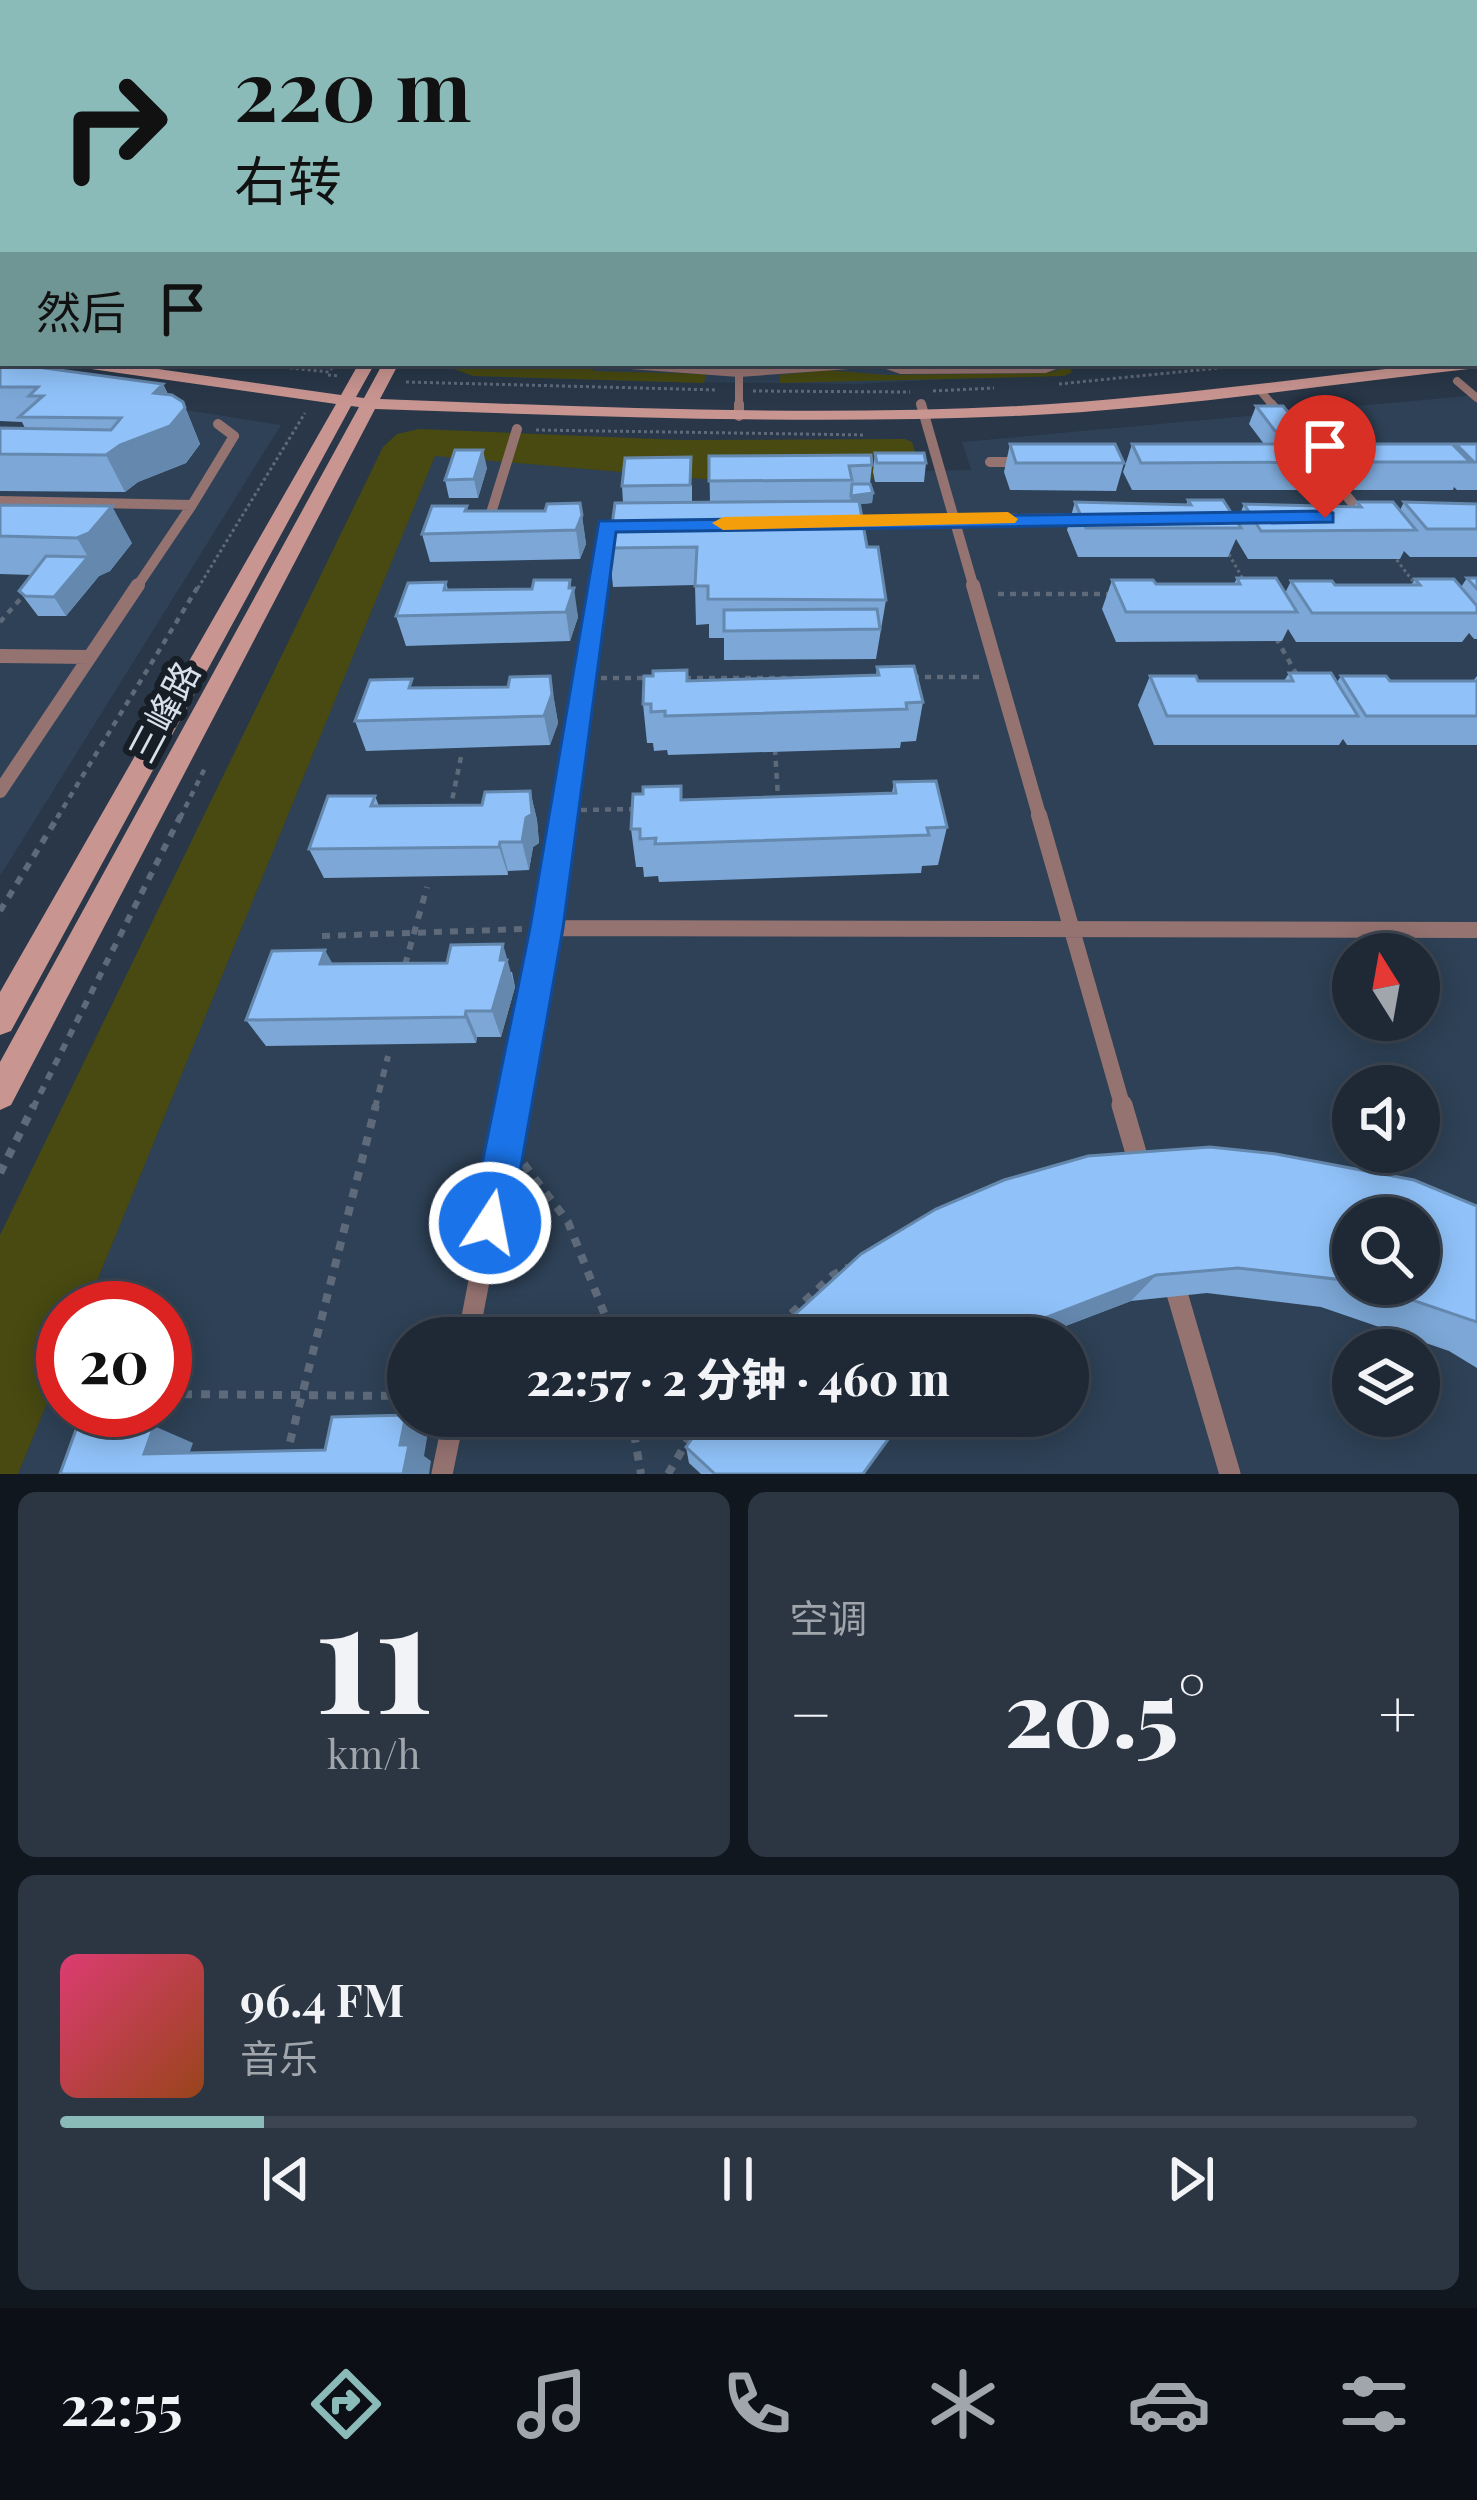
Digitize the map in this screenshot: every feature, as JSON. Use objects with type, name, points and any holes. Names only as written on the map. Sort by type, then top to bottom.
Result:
[{"type":"main road","points":[[118,366],[322,384]]},
{"type":"main road","points":[[188,366],[322,384],[362,395],[739,412],[1121,404],[1452,366]]},
{"type":"main road","name":"三峰路","points":[[0,1094],[362,395],[367,366]]},
{"type":"main road","name":"三峰路","points":[[0,1021],[362,395],[388,366]]},
{"type":"main road","points":[[922,409],[1129,393],[1372,366]]},
{"type":"lane","points":[[679,366],[739,374],[800,366]]},
{"type":"lane","points":[[888,366],[925,370],[1053,366]]},
{"type":"lane","points":[[739,374],[739,412]]},
{"type":"lane","points":[[1457,381],[1477,398]]},
{"type":"lane","points":[[1259,389],[1364,517]]},
{"type":"lane","points":[[922,409],[1146,1187]]},
{"type":"lane","points":[[0,791],[234,436],[218,424]]},
{"type":"lane","points":[[505,526],[485,526],[518,429]]},
{"type":"lane","points":[[1294,460],[1340,460]]},
{"type":"lane","points":[[990,462],[1036,462]]},
{"type":"lane","points":[[0,501],[192,505]]},
{"type":"lane","points":[[1342,517],[1387,517]]},
{"type":"lane","points":[[838,521],[1116,518]]},
{"type":"lane","points":[[586,525],[652,524]]},
{"type":"lane","points":[[472,1317],[547,928],[606,525]]},
{"type":"lane","points":[[0,656],[90,657]]},
{"type":"lane","points":[[547,928],[1477,930]]},
{"type":"lane","points":[[1172,1275],[1230,1474]]},
{"type":"lane","points":[[442,1474],[450,1437]]},
{"type":"path","points":[[253,366],[322,384]]},
{"type":"path","points":[[0,911],[333,366]]},
{"type":"path","points":[[1364,517],[1423,595]]},
{"type":"path","points":[[1220,537],[1252,595]]},
{"type":"path","points":[[0,622],[35,583]]},
{"type":"path","points":[[975,594],[1113,594]]},
{"type":"path","points":[[1274,634],[1306,692]]},
{"type":"path","points":[[907,677],[998,677]]},
{"type":"path","points":[[584,678],[653,678]]},
{"type":"path","points":[[677,678],[815,678]]},
{"type":"path","points":[[770,678],[771,698]]},
{"type":"path","points":[[774,740],[778,802]]},
{"type":"path","points":[[446,826],[461,757]]},
{"type":"path","points":[[402,976],[427,886]]},
{"type":"path","points":[[322,936],[547,928]]},
{"type":"path","points":[[290,1442],[388,1056]]},
{"type":"path","points":[[505,1146],[541,1179],[594,1277],[607,1317]]},
{"type":"path","points":[[787,1317],[833,1274],[853,1264]]},
{"type":"path","points":[[192,1394],[387,1396]]},
{"type":"path","points":[[635,1437],[641,1474]]},
{"type":"path","points":[[668,1474],[690,1437]]},
{"type":"shaded area","points":[[446,366],[594,366],[593,371],[706,374],[704,383],[473,376]]},
{"type":"shaded area","points":[[467,366],[1069,366],[1072,372],[859,384],[664,382],[464,372]]},
{"type":"shaded area","points":[[1069,367],[1072,372],[1064,376],[780,383],[779,375],[827,370],[887,375],[1046,373]]},
{"type":"shaded area","points":[[0,381],[281,425],[0,876]]},
{"type":"shaded area","points":[[1477,395],[1477,1474],[18,1474],[36,1430],[36,1437],[192,1437],[192,1281],[97,1281],[435,455],[703,479],[874,479],[873,472],[971,470],[962,442]]},
{"type":"shaded area","points":[[419,429],[680,440],[905,439],[912,442],[921,471],[873,473],[874,479],[703,479],[435,456],[97,1281],[36,1281],[36,1430],[18,1474],[0,1474],[0,1235],[383,447],[397,434]]},
{"type":"building","points":[[0,366],[30,366],[163,384],[154,393],[172,395],[185,408],[170,426],[106,455],[0,454],[0,428],[111,430],[121,418],[19,417],[43,396],[29,396],[38,387],[0,387]]},
{"type":"building","points":[[1256,406],[1283,406],[1304,431],[1275,431]]},
{"type":"building","points":[[1010,444],[1115,444],[1124,463],[1016,463]]},
{"type":"building","points":[[1132,444],[1333,444],[1348,462],[1141,463]]},
{"type":"building","points":[[1353,444],[1452,444],[1470,462],[1368,462]]},
{"type":"building","points":[[1456,444],[1477,444],[1477,462],[1474,462]]},
{"type":"building","points":[[455,450],[483,450],[474,479],[445,480]]},
{"type":"building","points":[[875,453],[924,453],[926,463],[877,463]]},
{"type":"building","points":[[871,455],[872,465],[849,466],[852,480],[709,481],[709,456]]},
{"type":"building","points":[[691,457],[690,485],[622,486],[625,458]]},
{"type":"building","points":[[852,484],[870,484],[873,493],[851,496]]},
{"type":"building","points":[[1188,500],[1223,500],[1241,528],[1086,528],[1075,502],[1191,505]]},
{"type":"building","points":[[859,501],[867,547],[878,547],[886,600],[708,599],[708,586],[695,586],[697,547],[609,548],[615,503]]},
{"type":"building","points":[[1357,502],[1393,502],[1416,530],[1261,531],[1244,504],[1361,507]]},
{"type":"building","points":[[1404,502],[1477,504],[1477,529],[1427,529]]},
{"type":"building","points":[[580,503],[582,515],[576,530],[422,534],[432,506],[545,511],[547,504]]},
{"type":"building","points":[[0,505],[112,506],[89,533],[77,538],[0,536]]},
{"type":"building","points":[[46,556],[88,557],[54,597],[25,596],[19,591]]},
{"type":"building","points":[[1237,578],[1276,578],[1297,612],[1126,612],[1112,580],[1240,584]]},
{"type":"building","points":[[1415,579],[1454,579],[1477,606],[1477,613],[1312,613],[1291,581],[1420,585]]},
{"type":"building","points":[[534,580],[570,580],[569,588],[574,588],[566,612],[396,616],[408,583],[446,582],[444,590],[532,589]]},
{"type":"building","points":[[877,609],[880,629],[724,631],[724,610]]},
{"type":"building","points":[[914,666],[923,702],[906,703],[907,709],[665,716],[665,711],[651,712],[651,704],[643,704],[644,676],[653,676],[653,671],[687,670],[687,681],[879,675],[877,667]]},
{"type":"building","points":[[1289,673],[1331,673],[1358,716],[1167,716],[1150,676],[1293,681]]},
{"type":"building","points":[[550,676],[552,694],[544,716],[355,721],[370,680],[412,679],[409,688],[508,687],[510,677]]},
{"type":"building","points":[[1341,676],[1477,681],[1477,716],[1366,716]]},
{"type":"building","points":[[936,781],[947,827],[927,828],[929,835],[655,844],[656,838],[640,839],[640,829],[631,829],[633,794],[643,794],[643,787],[681,786],[681,800],[896,793],[894,782]]},
{"type":"building","points":[[530,791],[532,814],[526,818],[522,842],[500,842],[499,847],[309,849],[328,796],[375,796],[371,806],[482,805],[485,792]]},
{"type":"building","points":[[503,944],[500,960],[507,960],[492,1011],[466,1011],[465,1017],[246,1020],[272,951],[325,950],[320,964],[447,963],[451,945]]},
{"type":"building","points":[[1210,1147],[1276,1154],[1332,1165],[1332,1173],[1377,1173],[1414,1180],[1477,1206],[1477,1322],[1427,1305],[1440,1305],[1440,1197],[1332,1197],[1332,1279],[1238,1268],[1156,1275],[1047,1317],[792,1317],[861,1254],[936,1209],[1004,1180],[1088,1156]]},
{"type":"building","points":[[387,1416],[387,1437],[402,1437],[400,1445],[409,1445],[403,1474],[60,1474],[73,1437],[150,1437],[144,1454],[325,1450],[332,1417]]},
{"type":"building","points":[[693,1437],[890,1437],[863,1474],[715,1474],[686,1447]]},
{"type":"slow traffic","points":[[723,523],[1008,519]]},
{"type":"route","points":[[490,1223],[547,928],[606,525],[1325,518]]}]
